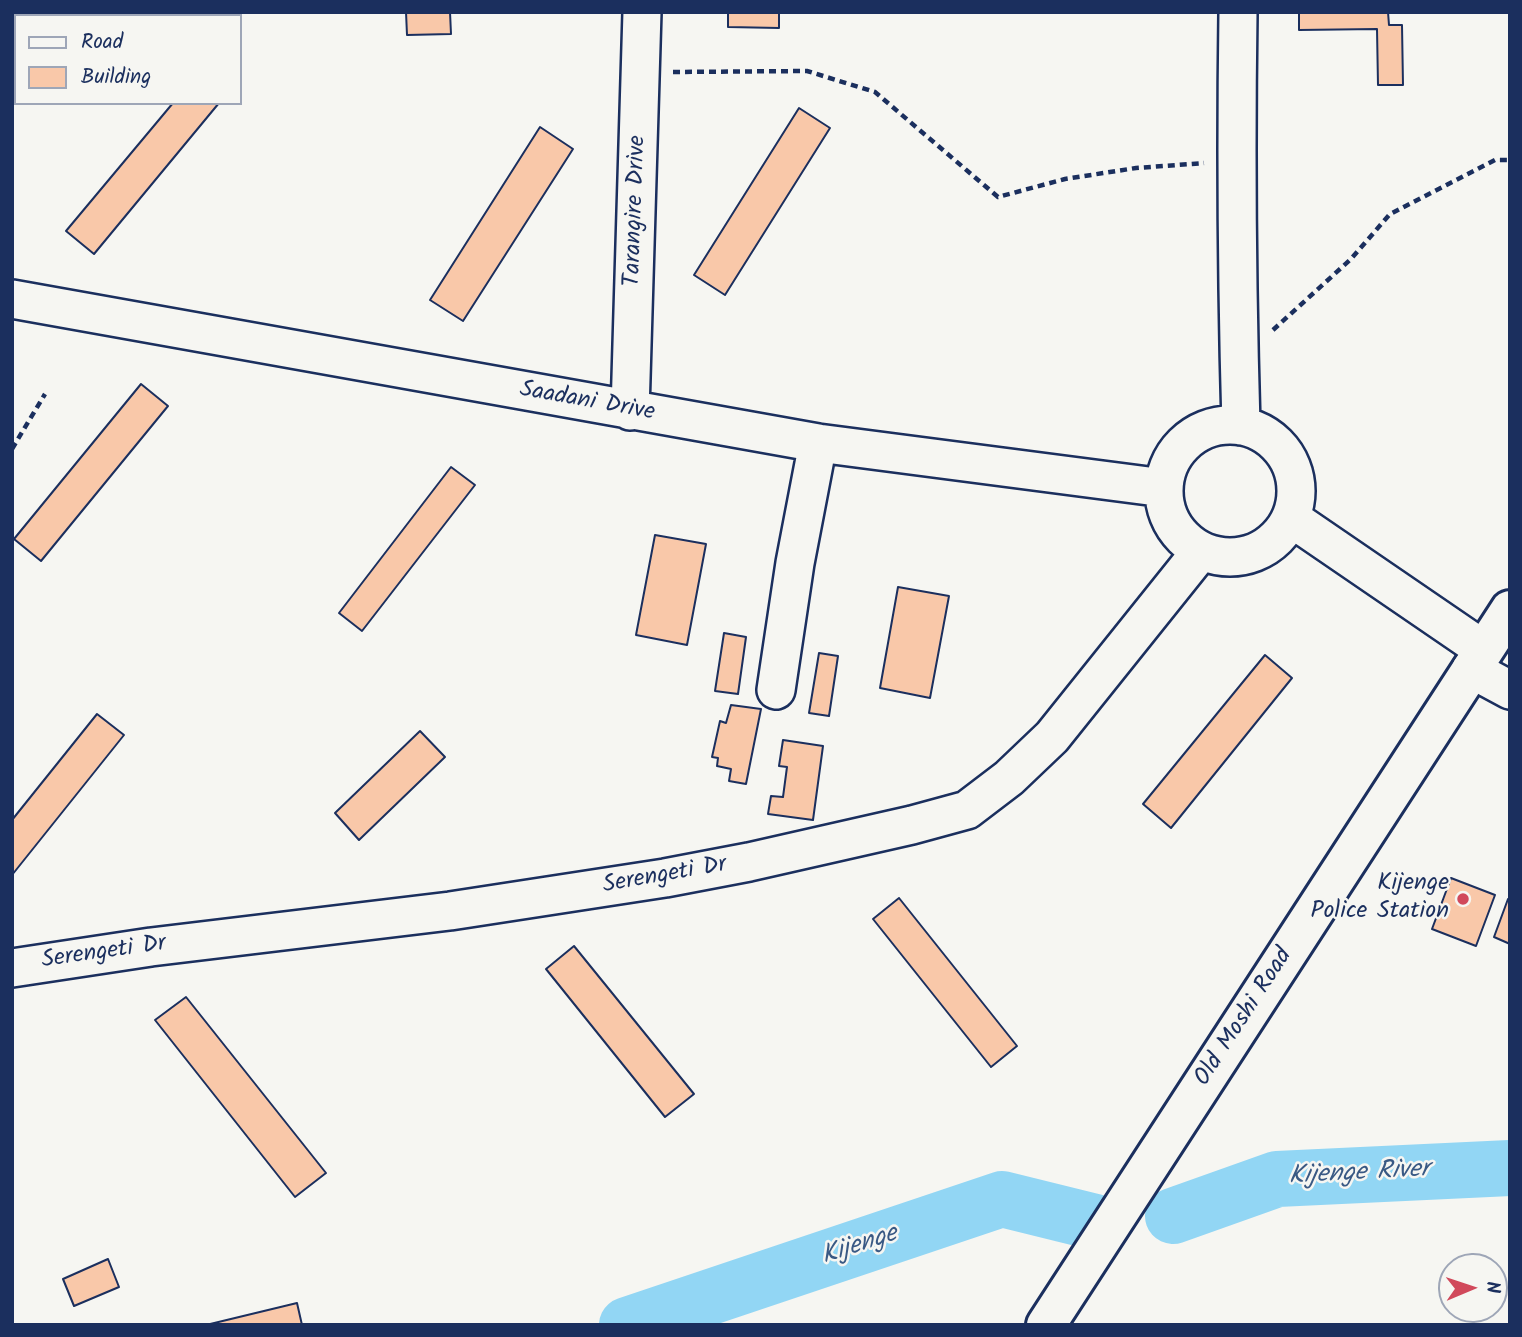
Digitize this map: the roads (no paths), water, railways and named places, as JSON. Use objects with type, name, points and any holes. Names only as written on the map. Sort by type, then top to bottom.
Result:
[{"type":"main road","name":"Old Moshi Road","points":[[1046,1325],[1510,610]]},
{"type":"street","name":"Tarangire Drive","points":[[631,411],[642,12]]},
{"type":"street","points":[[1238,12],[1236,161],[1239,207],[1241,426]]},
{"type":"street","name":"Saadani Drive","points":[[12,299],[818,443],[1164,488]]},
{"type":"street","points":[[1219,426],[1241,426],[1259,432],[1276,444],[1288,460],[1295,479],[1296,499],[1291,518],[1279,536],[1263,549],[1243,557],[1221,557],[1201,551],[1185,540],[1166,507],[1164,488],[1169,466],[1181,447],[1198,434],[1219,426]]},
{"type":"street","points":[[776,690],[795,562],[818,443]]},
{"type":"street","points":[[1291,518],[1478,659],[1510,690]]},
{"type":"street","name":"Serengeti Dr","points":[[12,968],[151,947],[450,911],[665,878],[912,825],[967,810],[1009,778],[1052,737],[1201,551]]},
{"type":"waterway","name":"Kijenge River","points":[[1173,1216],[1277,1179],[1510,1168]]},
{"type":"waterway","name":"Kijenge","points":[[627,1325],[1002,1199],[1095,1222]]},
{"type":"place","name":"Kijenge Police Station","points":[[1463,899]]}]
